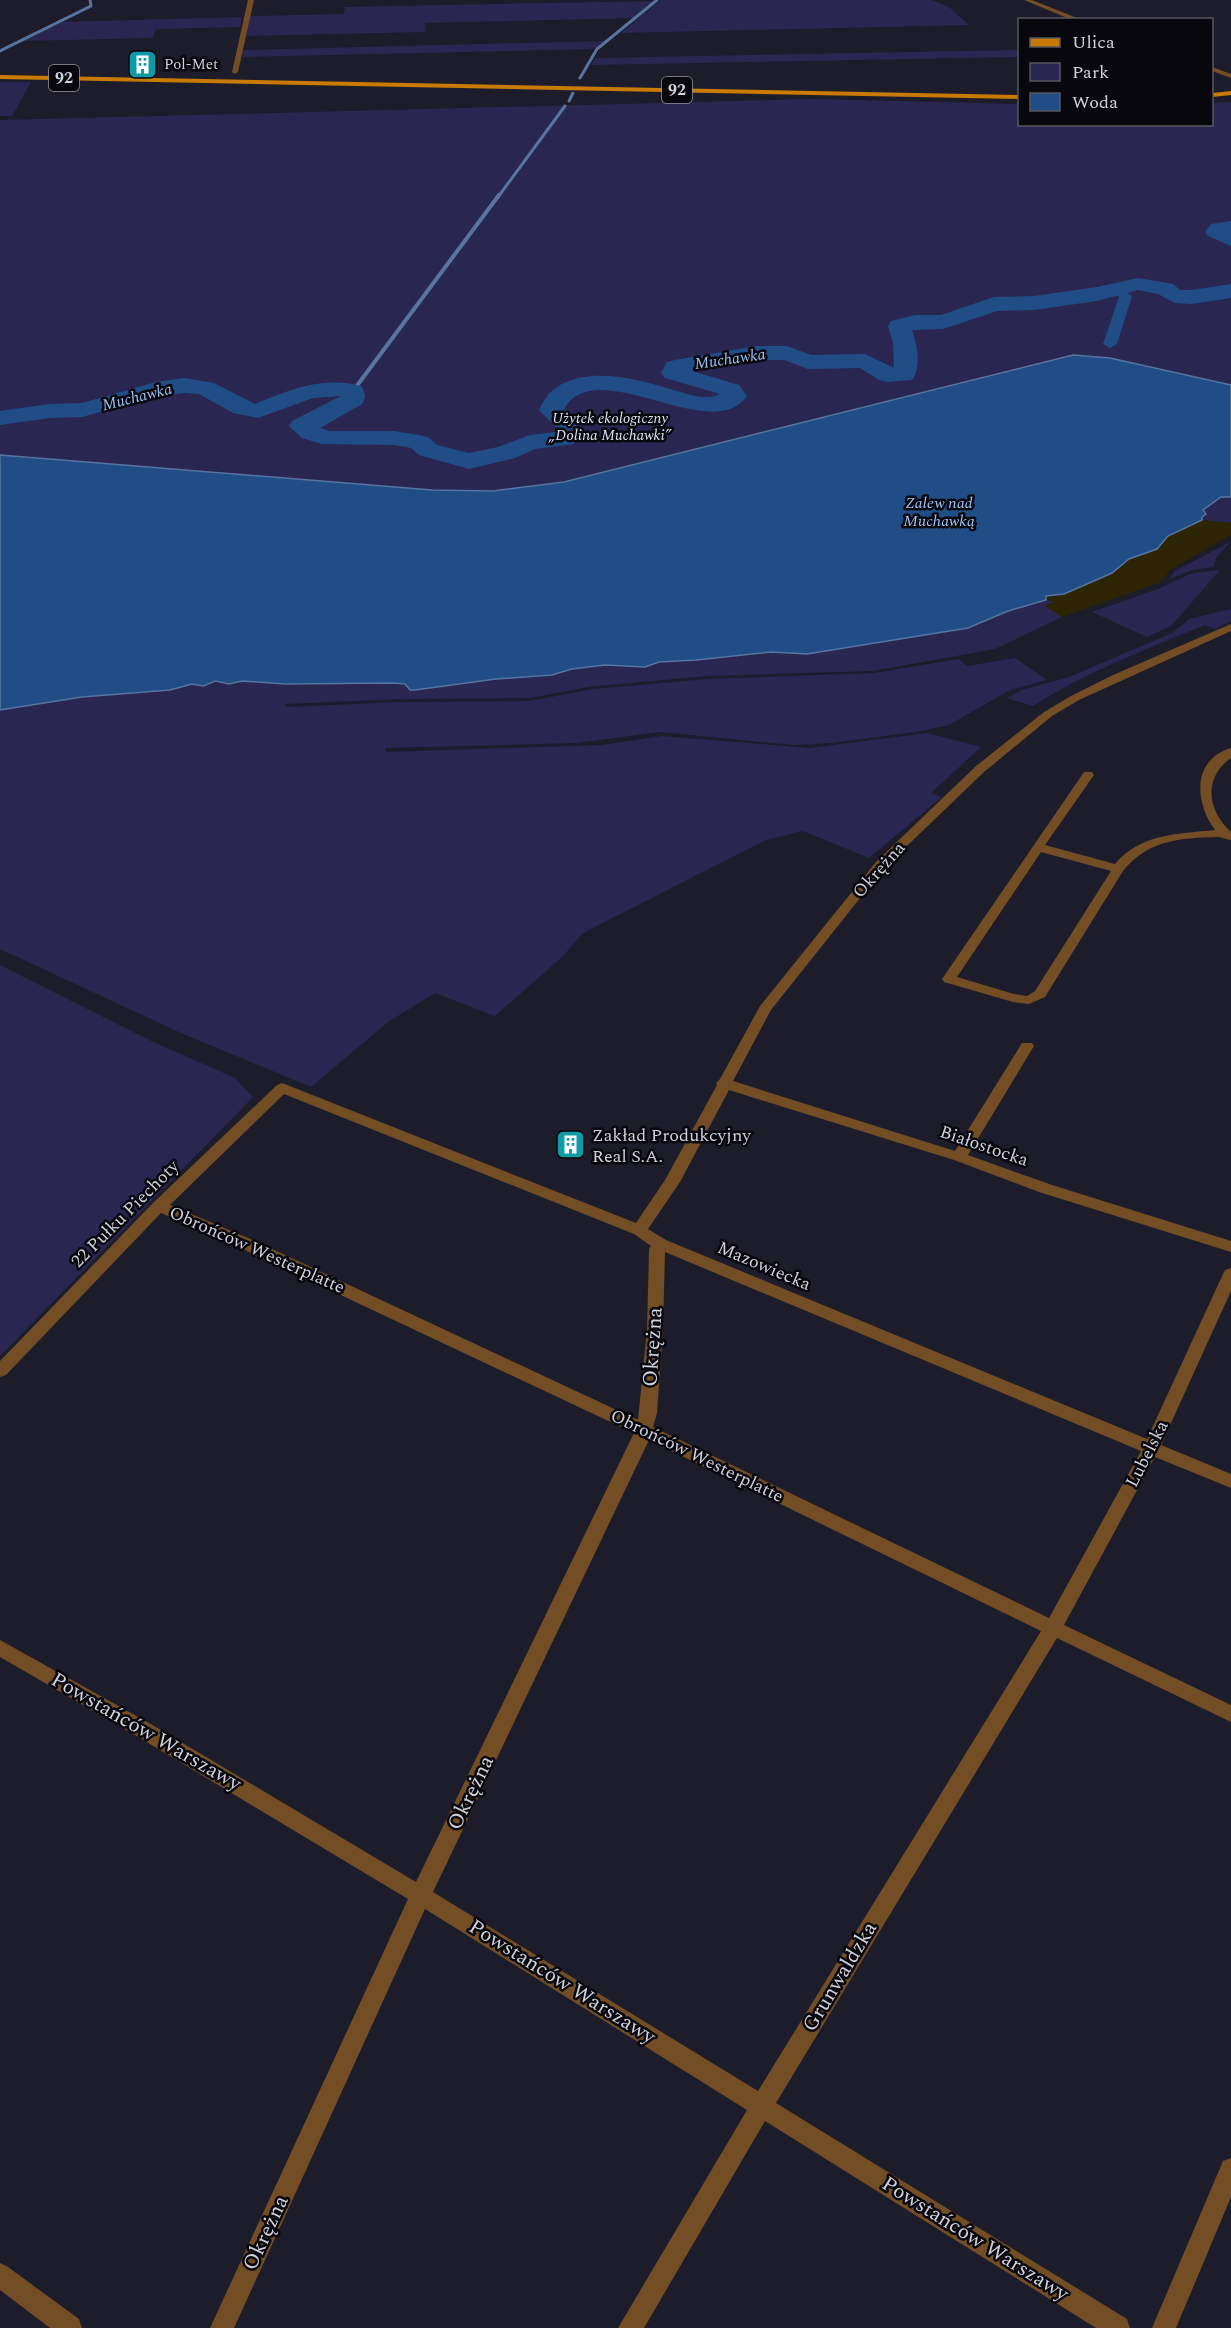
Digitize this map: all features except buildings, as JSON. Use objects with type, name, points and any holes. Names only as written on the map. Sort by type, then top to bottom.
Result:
[{"type":"main road","name":"92","points":[[0,77],[1018,97]]},
{"type":"main road","points":[[1213,94],[1231,93]]},
{"type":"street","points":[[235,72],[251,0]]},
{"type":"street","points":[[1026,0],[1074,18]]},
{"type":"street","points":[[1213,69],[1231,76]]},
{"type":"street","name":"Okrężna","points":[[639,1230],[672,1182],[723,1083],[765,1009],[880,865],[980,769],[1016,738],[1075,698],[1231,627]]},
{"type":"street","points":[[1227,836],[1211,814],[1205,788],[1212,767],[1231,752]]},
{"type":"street","points":[[1088,775],[949,979],[1013,998],[1029,1000],[1040,994],[1118,869],[1132,852],[1142,846],[1164,840],[1227,836]]},
{"type":"street","points":[[1038,848],[1118,869]]},
{"type":"street","points":[[959,1157],[1027,1046]]},
{"type":"street","name":"Białostocka","points":[[723,1083],[959,1157],[1044,1188],[1231,1246]]},
{"type":"street","name":"Mazowiecka","points":[[282,1088],[639,1230],[660,1244],[1231,1481]]},
{"type":"street","name":"22 Pułku Piechoty","points":[[0,1371],[159,1206],[282,1088]]},
{"type":"street","name":"Obrońców Westerplatte","points":[[159,1206],[249,1245],[645,1431],[1231,1714]]},
{"type":"street","name":"Okrężna","points":[[222,2328],[421,1894],[645,1431],[649,1413],[655,1330],[657,1249],[660,1244]]},
{"type":"street","name":"Lubelska","points":[[1053,1628],[1151,1448],[1231,1274]]},
{"type":"street","name":"Grunwaldzka","points":[[630,2328],[761,2107],[1053,1628]]},
{"type":"street","name":"Powstańców Warszawy","points":[[0,1648],[141,1728],[421,1894],[1118,2328]]},
{"type":"street","points":[[1164,2328],[1231,2169]]},
{"type":"street","points":[[0,2275],[70,2328]]},
{"type":"green space","points":[[661,0],[932,0],[949,7],[969,25],[621,33]]},
{"type":"green space","points":[[656,1],[634,18],[425,23],[426,32],[246,36],[250,16],[344,14],[345,7]]},
{"type":"green space","points":[[242,17],[240,27],[156,29],[153,38],[23,41],[63,22]]},
{"type":"green space","points":[[604,41],[594,49],[242,57],[243,50]]},
{"type":"green space","points":[[1018,50],[1018,57],[591,65],[595,58]]},
{"type":"green space","points":[[0,82],[31,82],[12,116],[0,116]]},
{"type":"green space","name":"Użytek ekologiczny „Dolina Muchawki”","points":[[813,99],[1018,104],[1018,126],[1213,126],[1213,103],[1231,102],[1231,385],[1110,358],[1073,355],[564,482],[493,491],[432,490],[0,455],[0,120]]},
{"type":"green space","points":[[1221,497],[1231,497],[1231,523],[1202,520],[1203,510]]},
{"type":"green space","points":[[1230,542],[1216,558],[1213,567],[1192,570],[1169,579],[1175,571]]},
{"type":"green space","points":[[1219,571],[1171,626],[1147,637],[1092,612],[1158,589],[1190,574]]},
{"type":"green space","points":[[1046,600],[1055,601],[1045,606],[1062,617],[995,649],[873,671],[707,676],[588,687],[530,698],[402,699],[285,704],[286,707],[401,702],[530,701],[593,689],[708,679],[874,673],[959,659],[967,666],[1015,658],[1047,680],[1010,690],[949,725],[922,731],[832,743],[793,745],[659,732],[576,743],[385,748],[386,752],[602,745],[662,736],[810,748],[927,733],[981,747],[931,793],[942,797],[869,858],[803,831],[766,840],[583,933],[563,956],[495,1016],[435,993],[388,1022],[311,1087],[181,1033],[0,949],[0,710],[82,697],[170,690],[192,684],[203,686],[223,681],[235,684],[242,681],[285,684],[392,683],[406,684],[410,690],[496,679],[552,675],[572,669],[605,665],[645,667],[659,662],[771,652],[807,654],[968,628],[1008,611]]},
{"type":"green space","points":[[1231,609],[1231,621],[1215,629],[1205,625],[1139,652],[1074,682],[1033,706],[1006,698],[1022,690],[1069,677],[1172,633],[1189,619]]},
{"type":"green space","points":[[0,965],[147,1039],[235,1078],[253,1097],[0,1356]]},
{"type":"sand","points":[[1202,520],[1231,523],[1231,535],[1170,570],[1161,582],[1062,617],[1045,606],[1055,602],[1046,600],[1045,596],[1053,596],[1123,564],[1129,559],[1139,557],[1166,541],[1168,536]]},
{"type":"water","name":"Zalew nad Muchawką","points":[[1073,355],[1110,358],[1231,385],[1231,497],[1221,497],[1203,510],[1206,514],[1202,520],[1168,536],[1157,549],[1129,559],[1112,573],[1064,594],[1046,596],[1046,600],[1008,611],[968,628],[807,654],[771,652],[659,662],[645,667],[605,665],[572,669],[552,675],[496,679],[415,690],[410,690],[405,684],[392,683],[285,684],[242,681],[229,684],[216,681],[203,686],[192,684],[170,690],[82,697],[0,710],[0,455],[432,490],[493,491],[564,482]]},
{"type":"waterway","points":[[0,51],[91,6],[90,0]]},
{"type":"waterway","points":[[580,78],[597,49],[657,0]]},
{"type":"waterway","points":[[569,101],[573,93]]},
{"type":"waterway","points":[[498,197],[565,106]]},
{"type":"waterway","points":[[353,391],[499,195]]},
{"type":"waterway","name":"Muchawka","points":[[1231,227],[1218,228],[1215,232],[1231,240]]},
{"type":"waterway","name":"Muchawka","points":[[0,418],[50,411],[82,410],[156,389],[171,387],[206,388],[241,408],[258,411],[305,393],[329,388],[341,389],[353,391],[353,399],[301,426],[325,438],[394,438],[419,442],[428,450],[469,461],[506,453],[530,442],[565,439],[569,432],[568,425],[551,410],[558,398],[568,390],[580,386],[624,385],[693,403],[715,404],[735,396],[731,390],[673,373],[675,367],[757,353],[787,353],[808,362],[865,361],[887,375],[904,375],[905,350],[899,326],[915,322],[943,322],[994,304],[1034,303],[1097,294],[1138,284],[1165,289],[1175,296],[1192,297],[1231,291]]},
{"type":"waterway","points":[[1110,344],[1126,296],[1116,289]]},
{"type":"place","name":"Pol-Met","points":[[143,64]]},
{"type":"place","name":"Zakład Produkcyjny Real S.A.","points":[[571,1145]]}]
